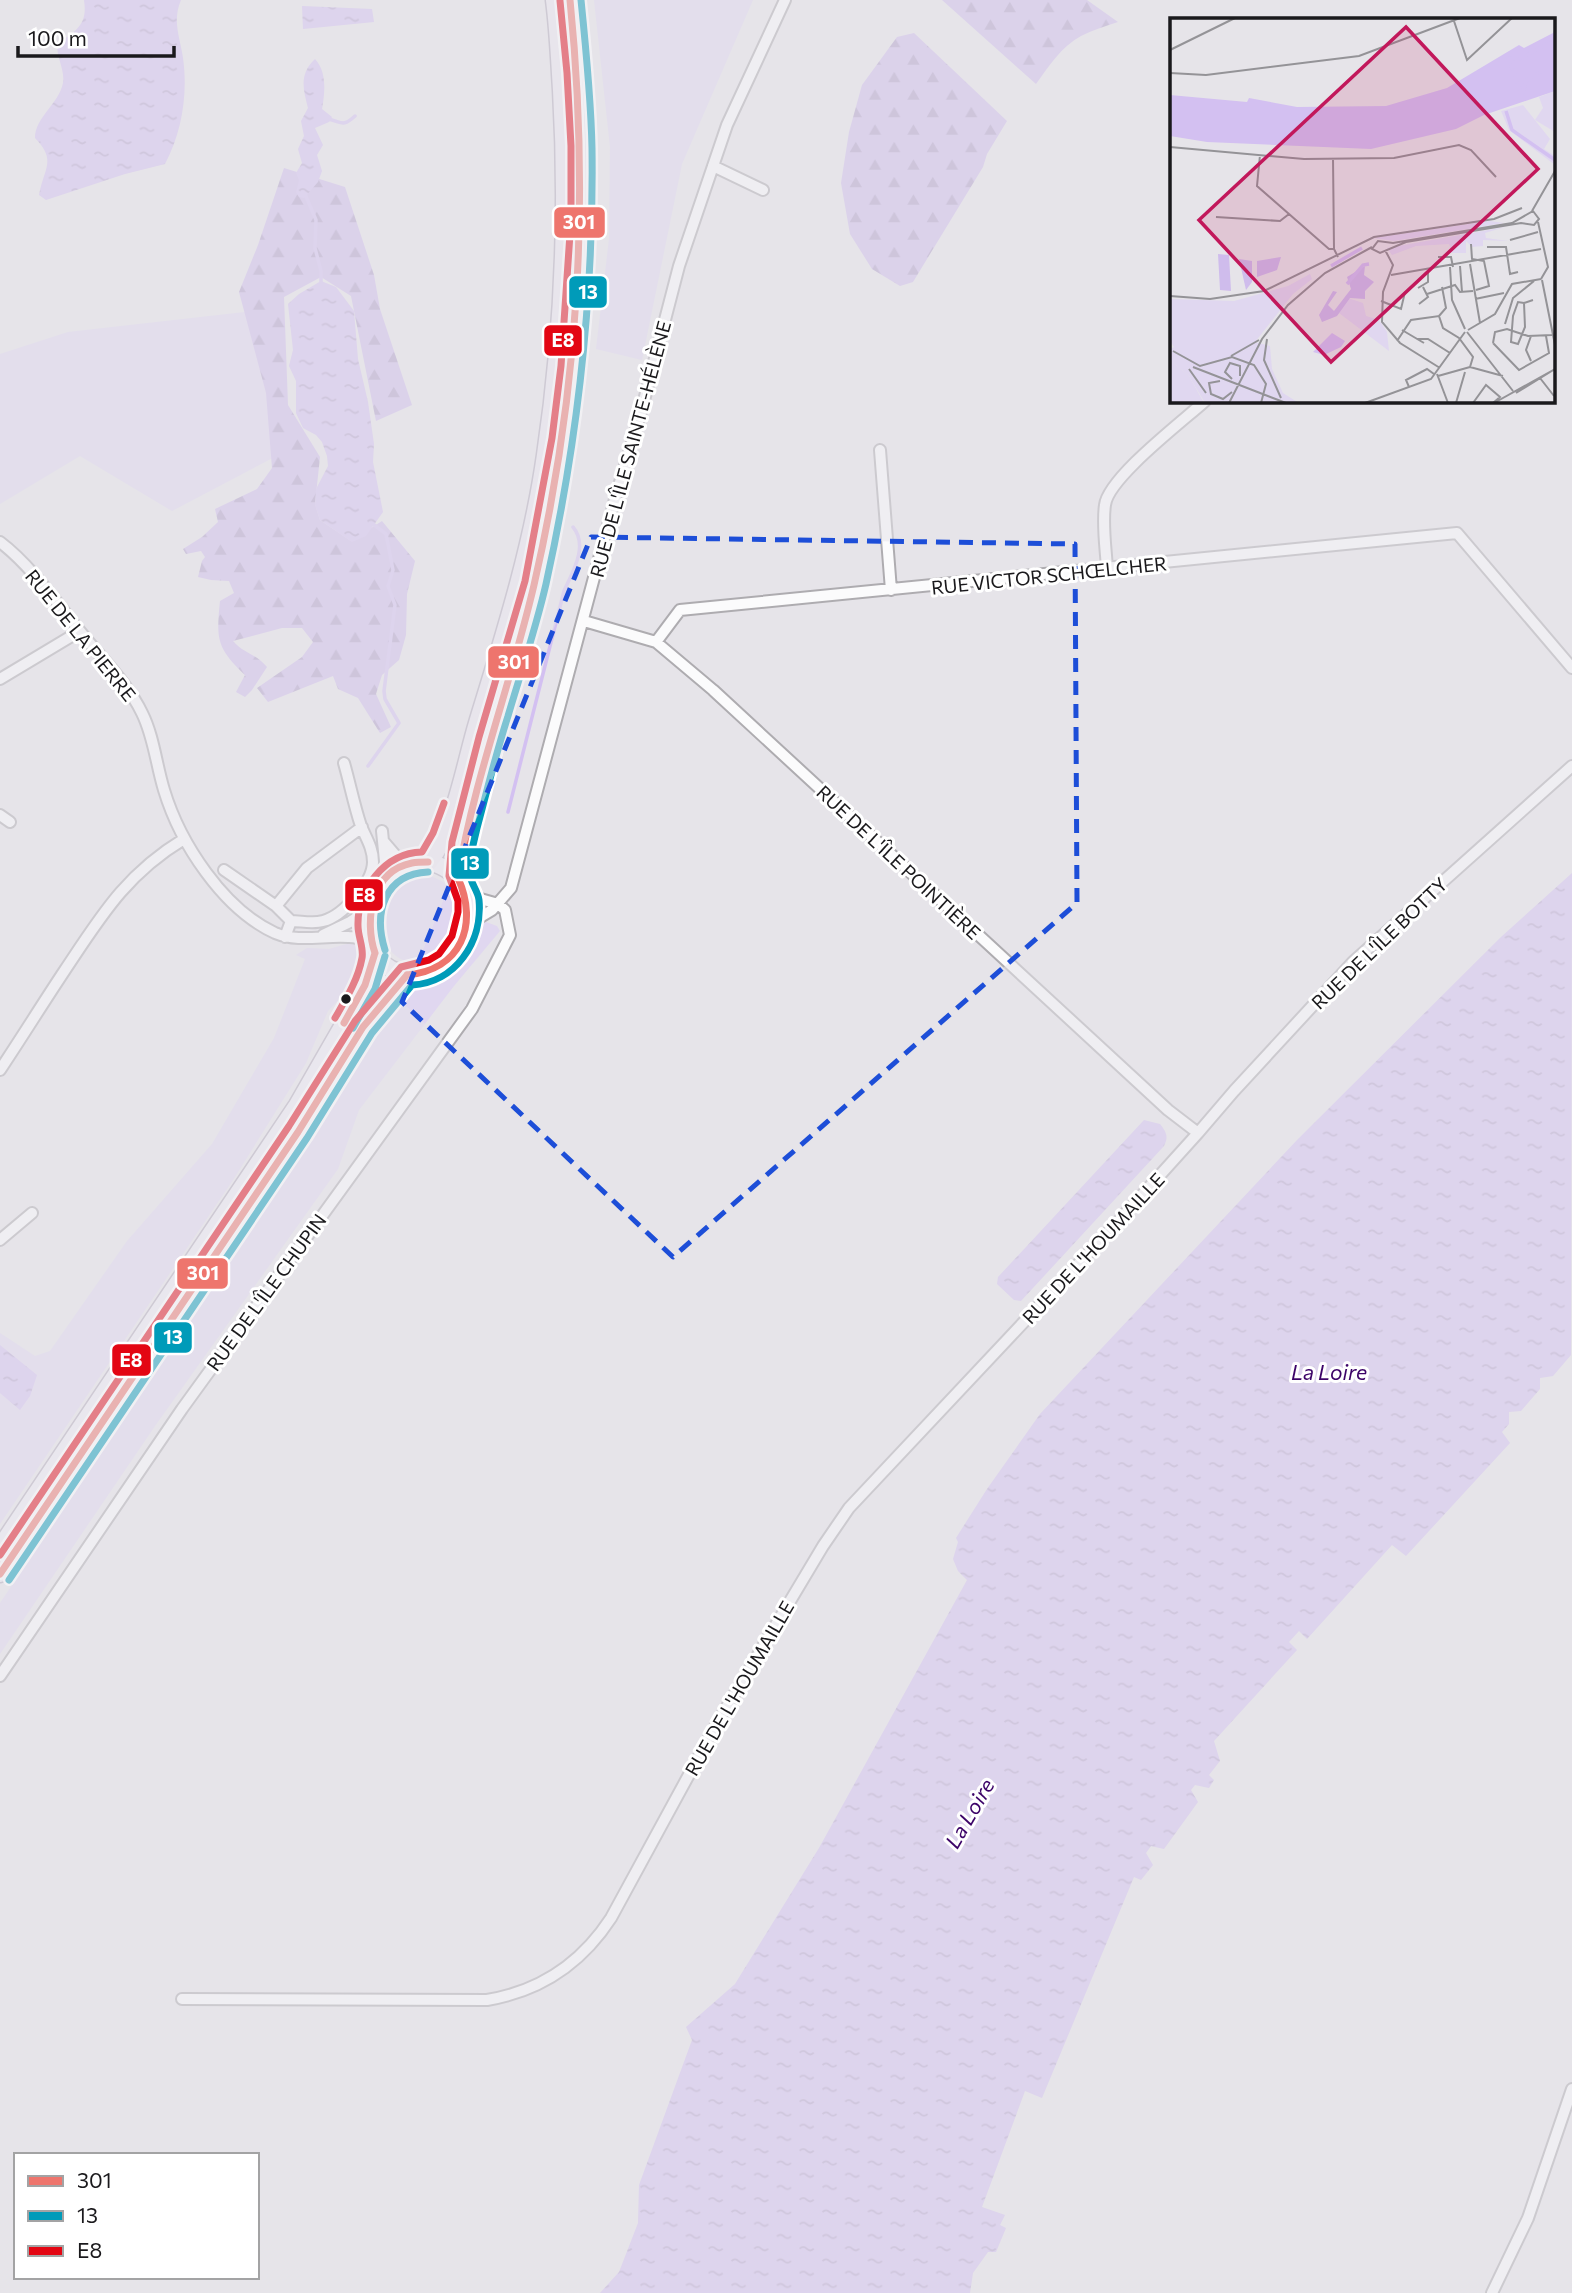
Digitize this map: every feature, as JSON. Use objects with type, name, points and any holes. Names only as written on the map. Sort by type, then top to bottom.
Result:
[{"type":"highway","points":[[428,862],[443,838],[501,651],[522,573],[546,457],[564,274],[566,205],[565,137],[555,0]]},
{"type":"highway","points":[[462,885],[479,780],[534,586],[548,522],[565,411],[574,330],[580,204],[579,110],[570,0]]},
{"type":"main road","points":[[0,1547],[297,1105],[355,1004],[370,971],[370,909],[383,883],[409,863],[428,862],[441,865],[462,885],[468,903],[467,925],[459,945],[446,962],[426,974],[407,975],[385,965],[372,947]]},
{"type":"main road","points":[[0,1574],[298,1132],[363,1027],[407,975]]},
{"type":"street","name":"RUE DE L'ÎLE SAINTE-HÉLÈNE","points":[[498,904],[511,888],[679,267],[727,125],[785,0]]},
{"type":"street","points":[[713,166],[763,191]]},
{"type":"street","points":[[1108,569],[1107,498],[1118,479],[1204,402]]},
{"type":"street","points":[[1179,407],[1188,416]]},
{"type":"street","points":[[880,450],[891,590]]},
{"type":"street","name":"RUE VICTOR SCHŒLCHER","points":[[656,642],[680,610],[1457,533],[1572,668]]},
{"type":"street","name":"RUE DE LA PIERRE","points":[[0,542],[11,550],[130,692],[144,717],[164,791],[184,839],[229,899],[257,922],[285,937],[351,937],[372,947]]},
{"type":"street","name":"RUE DE L'ÎLE POINTIÈRE","points":[[584,621],[656,642],[713,690],[1168,1110],[1198,1133]]},
{"type":"street","points":[[0,679],[80,631]]},
{"type":"street","points":[[224,870],[276,906],[291,921],[324,921],[348,906],[368,879],[373,864],[370,844],[362,827],[344,763]]},
{"type":"street","name":"RUE DE L'ÎLE BOTTY","points":[[1198,1133],[1353,962],[1572,766]]},
{"type":"street","points":[[276,906],[307,868],[362,827]]},
{"type":"street","points":[[383,883],[383,837],[396,856],[409,863]]},
{"type":"street","points":[[0,1070],[104,912],[139,871],[184,839]]},
{"type":"street","points":[[462,885],[477,898],[498,904]]},
{"type":"street","points":[[467,925],[498,904]]},
{"type":"street","name":"RUE DE L'ÎLE CHUPIN","points":[[0,1676],[181,1409],[472,1009],[510,935],[505,910],[498,904]]},
{"type":"street","name":"RUE DE LA PIERRE","points":[[316,937],[340,928],[370,909]]},
{"type":"street","points":[[285,937],[291,921]]},
{"type":"street","name":"RUE DE L'HOUMAILLE","points":[[182,1999],[487,2000],[540,1984],[579,1958],[597,1939],[611,1918],[716,1725],[842,1517],[1198,1133]]},
{"type":"street","points":[[0,1240],[32,1213]]},
{"type":"street","points":[[1492,2293],[1528,2218],[1572,2089]]},
{"type":"highlighted area","points":[[591,537],[1075,544],[1077,903],[673,1257],[402,1002]]},
{"type":"shaded area","points":[[594,0],[753,0],[682,164],[642,360],[596,349],[609,239],[610,147]]},
{"type":"shaded area","points":[[245,312],[282,453],[172,511],[80,456],[0,504],[0,354],[68,332]]},
{"type":"shaded area","points":[[423,875],[444,883],[454,897],[455,916],[448,934],[437,950],[422,960],[406,961],[390,950],[384,939],[383,915],[393,893],[402,884]]},
{"type":"shaded area","points":[[486,922],[497,926],[500,931],[454,986],[359,1110],[338,1169],[155,1426],[0,1654],[0,1603],[210,1291],[371,1039],[420,983],[439,977],[456,963],[470,946],[480,926]]},
{"type":"shaded area","points":[[350,943],[363,948],[368,962],[365,971],[328,1011],[306,1063],[233,1180],[0,1524],[0,1333],[35,1356],[50,1351],[127,1241],[212,1144],[274,1038],[305,959],[296,955],[307,948],[329,949]]},
{"type":"green space","points":[[942,0],[1087,0],[1118,22],[1074,40],[1056,57],[1036,84]]},
{"type":"green space","points":[[914,33],[1007,121],[987,154],[983,167],[913,282],[900,286],[872,269],[850,234],[841,183],[849,132],[862,85],[897,37]]},
{"type":"green space","points":[[284,168],[345,187],[374,275],[380,309],[412,405],[376,421],[351,296],[321,277],[284,297],[288,405],[320,457],[315,504],[320,520],[351,541],[382,521],[415,561],[407,594],[406,635],[399,660],[382,675],[376,694],[391,727],[380,733],[358,698],[338,689],[333,676],[268,702],[257,688],[302,657],[313,642],[302,628],[282,628],[233,641],[267,667],[245,697],[236,692],[245,675],[224,650],[218,625],[220,601],[234,593],[229,581],[198,577],[205,557],[201,551],[186,554],[183,549],[202,537],[218,522],[215,509],[257,489],[272,468],[266,393],[239,292]]},
{"type":"water","points":[[84,0],[181,0],[177,22],[184,72],[182,112],[176,139],[165,164],[46,200],[39,195],[47,159],[42,146],[35,138],[36,130],[57,98],[63,83],[57,44],[79,27],[84,16]]},
{"type":"water","points":[[302,6],[372,9],[374,22],[303,29]]},
{"type":"water","points":[[315,59],[323,76],[322,109],[332,117],[329,122],[315,128],[323,145],[317,155],[322,171],[318,182],[304,198],[299,197],[296,192],[299,180],[296,173],[302,163],[298,149],[304,136],[301,121],[308,108],[304,76]]},
{"type":"water","points":[[321,281],[336,287],[354,311],[358,359],[368,402],[374,444],[373,462],[383,512],[366,536],[352,542],[320,520],[315,505],[316,489],[328,466],[327,456],[322,442],[303,428],[296,413],[296,381],[289,366],[293,350],[288,304]]},
{"type":"water","name":"La Loire","points":[[1572,873],[1571,1355],[1553,1376],[1540,1378],[1540,1389],[1521,1411],[1509,1412],[1509,1424],[1502,1432],[1510,1443],[1406,1556],[1392,1545],[1307,1639],[1299,1631],[1289,1642],[1297,1650],[1214,1741],[1220,1761],[1209,1775],[1214,1780],[1209,1788],[1195,1785],[1191,1790],[1198,1802],[1164,1849],[1151,1846],[1146,1853],[1153,1865],[1141,1880],[1134,1877],[1042,2098],[1025,2091],[982,2207],[1005,2215],[1000,2225],[1006,2228],[996,2252],[988,2252],[973,2273],[970,2293],[600,2293],[619,2272],[638,2223],[639,2185],[692,2040],[686,2027],[735,1984],[819,1848],[967,1580],[958,1571],[953,1559],[958,1542],[956,1538],[987,1489],[1040,1414],[1298,1139],[1501,937]]},
{"type":"water","points":[[1144,1120],[1160,1124],[1164,1129],[1164,1146],[1021,1301],[1014,1300],[997,1284],[998,1277]]},
{"type":"water","points":[[0,1345],[37,1375],[30,1396],[20,1410],[0,1393]]},
{"type":"waterway","points":[[326,119],[344,123],[355,116]]},
{"type":"waterway","points":[[305,194],[316,220],[315,248],[321,271],[321,284]]},
{"type":"waterway","points":[[368,766],[399,723],[385,699],[384,691],[395,605],[388,586],[393,570],[386,534],[373,524]]},
{"type":"waterway","points":[[508,812],[564,591],[578,559],[578,534],[573,527]]},
{"type":"transit line","name":"301","points":[[458,878],[473,804],[534,585],[561,439],[570,367],[579,221],[576,74],[570,0]]},
{"type":"transit line","name":"13","points":[[9,1580],[307,1138],[372,1033],[412,985],[441,977],[463,958],[471,945],[479,916],[479,900],[470,875],[472,851],[546,584],[567,476],[582,367],[590,258],[592,148],[581,0]]},
{"type":"transit line","name":"E8","points":[[0,1555],[289,1126],[355,1021],[401,967],[429,960],[439,954],[452,936],[458,912],[458,901],[449,876],[452,842],[479,737],[525,581],[552,438],[561,366],[571,219],[571,146],[560,1]]},
{"type":"transit line","name":"E8","points":[[335,1018],[358,974],[362,954],[358,930],[359,913],[368,887],[385,866],[408,854],[422,852],[433,833],[444,803]]},
{"type":"transit line","name":"301","points":[[375,953],[370,927],[374,899],[379,887],[387,876],[398,868],[412,863],[428,862]]},
{"type":"transit line","name":"13","points":[[385,950],[381,922],[386,898],[401,880],[413,874],[428,872]]},
{"type":"transit line","name":"301","points":[[407,975],[441,964],[461,942],[466,912],[458,878]]},
{"type":"transit line","name":"301","points":[[344,1023],[365,985],[375,953]]},
{"type":"transit line","name":"13","points":[[353,1028],[375,989],[385,956]]},
{"type":"transit line","name":"301","points":[[0,1574],[298,1132],[363,1027],[407,975]]}]
